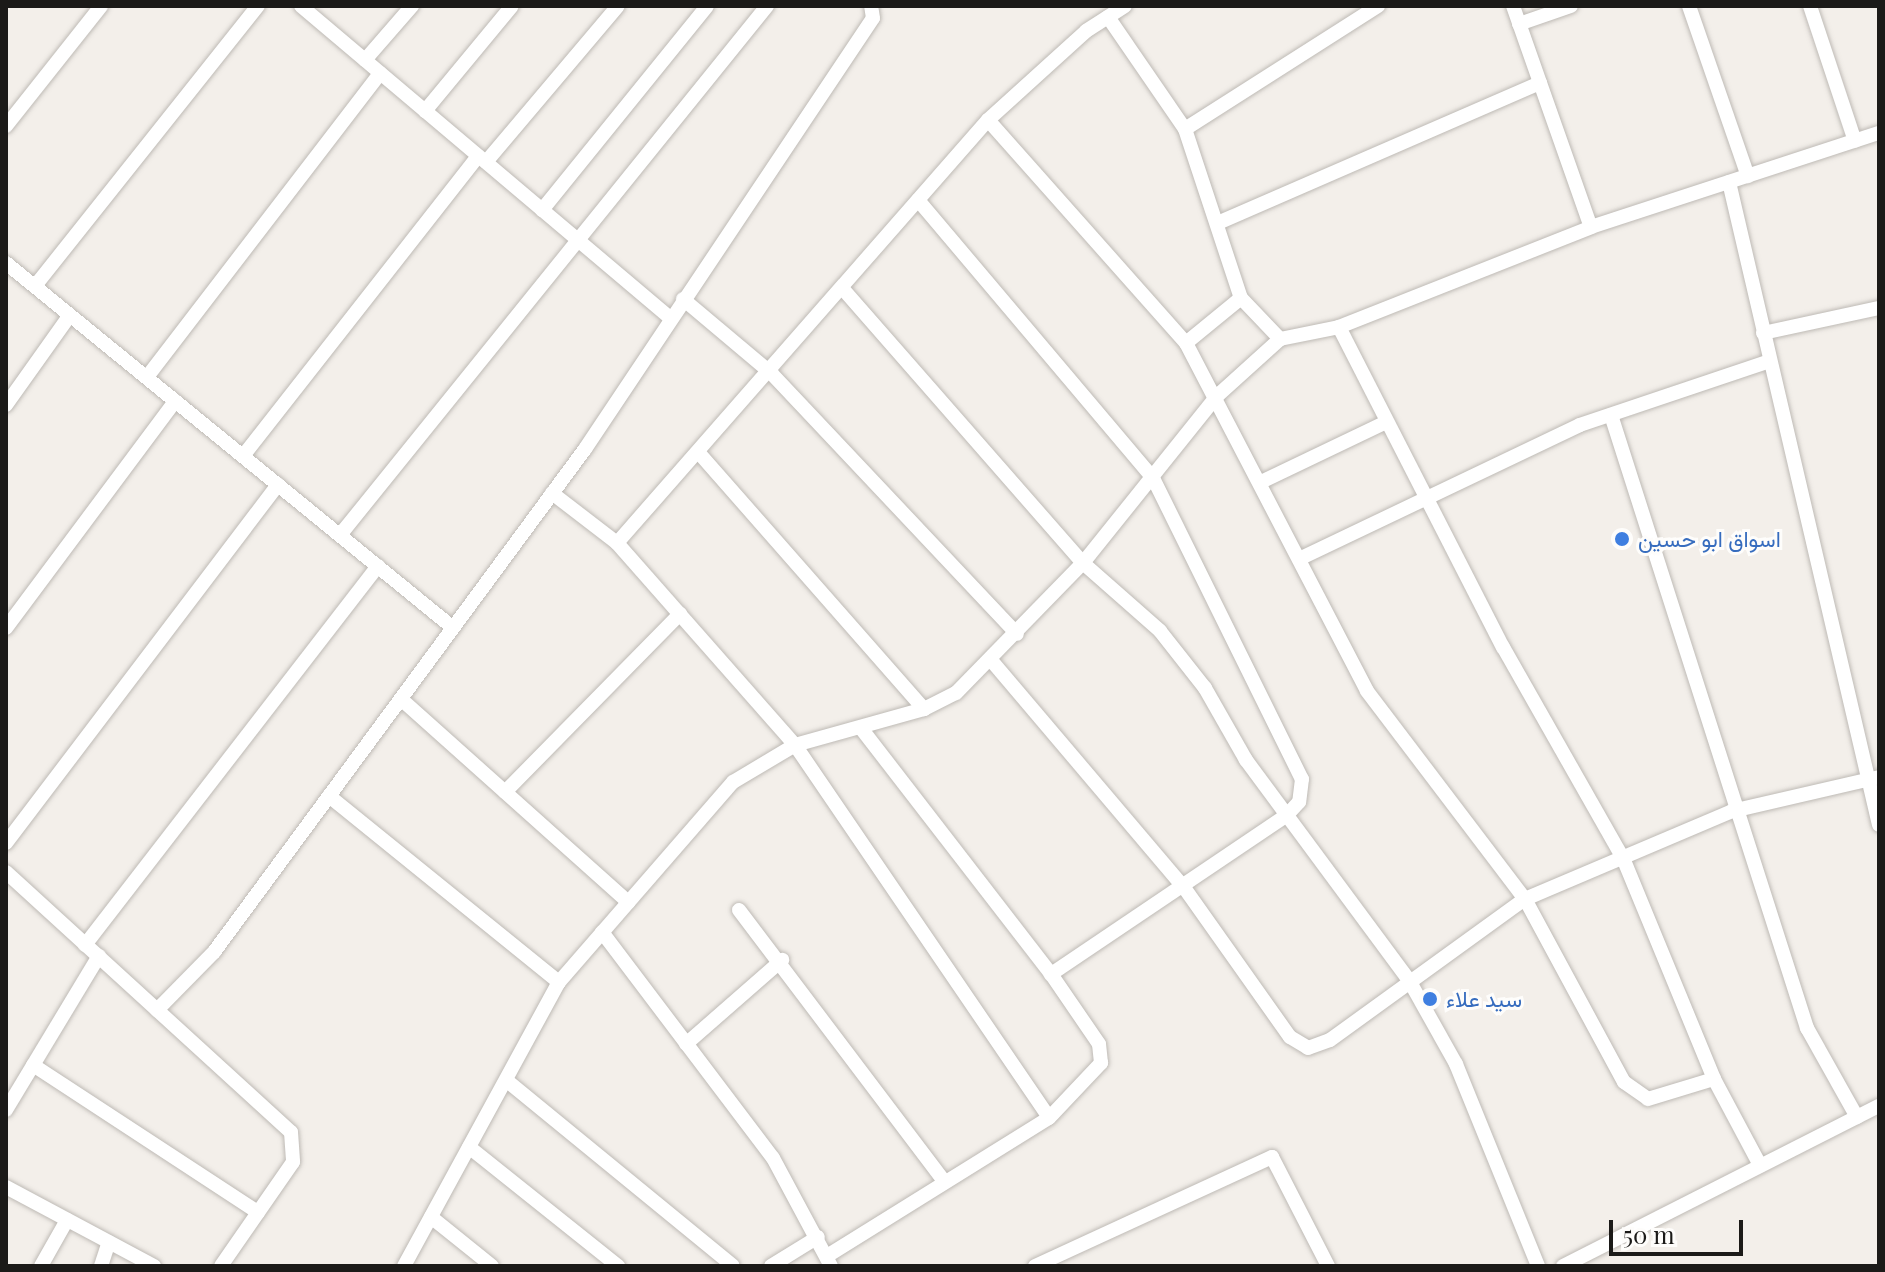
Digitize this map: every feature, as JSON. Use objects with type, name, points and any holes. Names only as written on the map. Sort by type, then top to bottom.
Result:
[{"type":"street","points":[[6,126],[101,6]]},
{"type":"street","points":[[35,286],[258,6]]},
{"type":"street","points":[[301,6],[670,318]]},
{"type":"street","points":[[365,60],[412,6]]},
{"type":"street","points":[[425,111],[512,6]]},
{"type":"street","points":[[243,456],[482,159],[618,6]]},
{"type":"street","points":[[542,210],[707,6]]},
{"type":"street","points":[[340,535],[767,6]]},
{"type":"street","points":[[157,1010],[214,952],[552,493],[873,18],[871,6]]},
{"type":"street","points":[[617,543],[772,374],[988,120],[1108,17],[1125,6]]},
{"type":"street","points":[[1185,129],[1378,6]]},
{"type":"street","points":[[1513,6],[1591,227]]},
{"type":"street","points":[[1519,24],[1571,6]]},
{"type":"street","points":[[1689,6],[1748,176]]},
{"type":"street","points":[[1810,6],[1855,141]]},
{"type":"street","points":[[1108,17],[1185,129],[1220,222],[1241,298],[1280,339]]},
{"type":"street","points":[[147,377],[380,73]]},
{"type":"street","points":[[1220,222],[1540,83]]},
{"type":"street","points":[[988,120],[1186,343],[1217,396],[1367,691],[1525,899],[1636,1094],[1648,1099],[1714,1079]]},
{"type":"street","points":[[404,1266],[559,982],[733,782],[795,745],[924,709],[991,660],[1083,563],[1217,396],[1280,339],[1339,327],[1591,227],[1879,133]]},
{"type":"street","points":[[1729,182],[1873,779],[1879,825]]},
{"type":"street","points":[[918,200],[1153,478],[1299,768],[1302,792],[1287,815],[1051,974]]},
{"type":"street","points":[[6,263],[452,627]]},
{"type":"street","points":[[843,289],[1083,563],[1185,661],[1287,815],[1410,982],[1456,1064],[1538,1266]]},
{"type":"street","points":[[1186,343],[1241,298]]},
{"type":"street","points":[[683,299],[772,374],[1017,634]]},
{"type":"street","points":[[1763,333],[1879,308]]},
{"type":"street","points":[[6,405],[70,315]]},
{"type":"street","points":[[1339,327],[1423,498],[1623,858],[1714,1079],[1760,1165]]},
{"type":"street","points":[[1299,559],[1423,498],[1611,415],[1770,361]]},
{"type":"street","points":[[6,628],[175,401]]},
{"type":"street","points":[[1611,415],[1732,811],[1807,1028],[1857,1117]]},
{"type":"street","points":[[1261,482],[1386,422]]},
{"type":"street","points":[[699,453],[924,709]]},
{"type":"street","points":[[6,843],[278,485]]},
{"type":"street","points":[[552,493],[617,543],[795,745],[1049,1118]]},
{"type":"street","points":[[85,945],[378,566]]},
{"type":"street","points":[[505,792],[680,614]]},
{"type":"street","points":[[991,660],[1183,886],[1290,1037],[1308,1048],[1410,982],[1525,899],[1732,811],[1873,779]]},
{"type":"street","points":[[401,699],[628,902]]},
{"type":"street","points":[[602,932],[773,1158],[829,1261],[945,1182],[1049,1118],[1101,1063],[1099,1044],[1051,974],[861,728]]},
{"type":"street","points":[[329,796],[559,982]]},
{"type":"street","points":[[6,872],[291,1132],[293,1162],[221,1266]]},
{"type":"street","points":[[739,910],[782,960],[945,1182]]},
{"type":"street","points":[[6,1110],[99,956]]},
{"type":"street","points":[[686,1044],[782,960]]},
{"type":"street","points":[[33,1065],[258,1212]]},
{"type":"street","points":[[506,1080],[733,1266]]},
{"type":"street","points":[[1563,1266],[1879,1106]]},
{"type":"street","points":[[469,1147],[618,1266]]},
{"type":"street","points":[[1035,1266],[1272,1157],[1328,1266]]},
{"type":"street","points":[[6,1187],[154,1266]]},
{"type":"street","points":[[431,1217],[492,1266]]},
{"type":"street","points":[[41,1266],[67,1220]]},
{"type":"street","points":[[771,1266],[818,1237]]},
{"type":"street","points":[[101,1266],[109,1242]]},
{"type":"place","name":"اسواق ابو حسين","points":[[1622,539]]},
{"type":"place","name":"سيد علاء","points":[[1430,999]]}]
